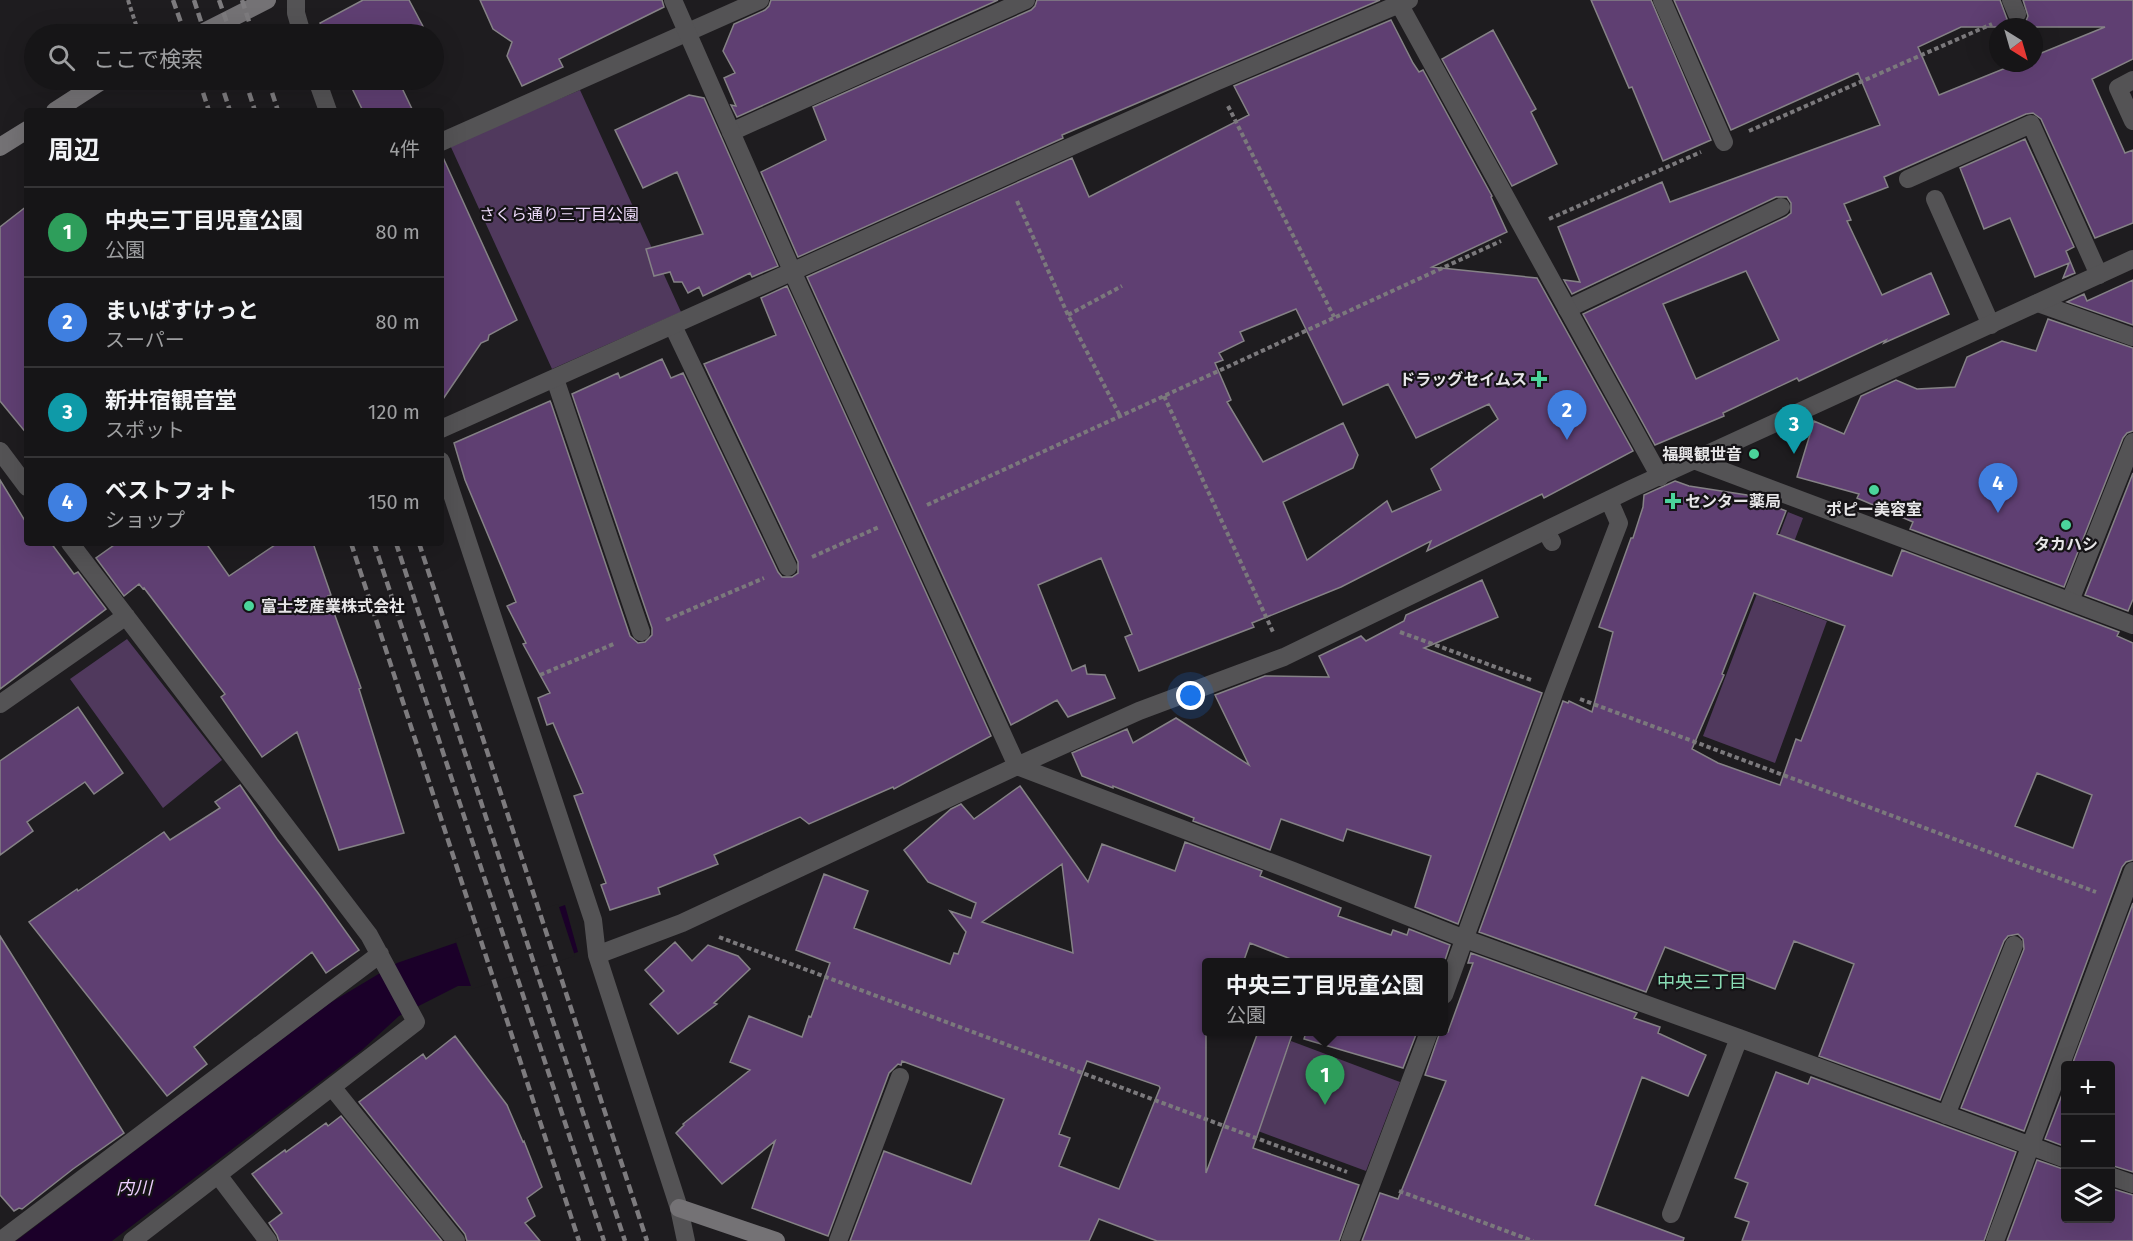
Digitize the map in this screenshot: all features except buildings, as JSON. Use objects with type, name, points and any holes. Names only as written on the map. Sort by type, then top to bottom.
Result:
[{"type":"street","points":[[220,24],[267,0]]},
{"type":"street","points":[[296,0],[296,13],[300,24]]},
{"type":"street","points":[[673,0],[793,273],[1017,766],[1465,939],[2061,1157]]},
{"type":"street","points":[[444,141],[760,0]]},
{"type":"street","points":[[731,132],[1026,0]]},
{"type":"street","points":[[1662,0],[1724,142]]},
{"type":"street","points":[[444,428],[793,273],[1215,81],[1402,2],[1659,477]]},
{"type":"street","points":[[2133,80],[2118,88],[2133,121]]},
{"type":"street","points":[[60,108],[88,90]]},
{"type":"street","points":[[321,90],[327,108]]},
{"type":"street","points":[[1908,179],[2031,124],[2098,275]]},
{"type":"street","points":[[0,147],[24,131]]},
{"type":"street","points":[[1935,199],[1991,325]]},
{"type":"street","points":[[1567,309],[1781,207]]},
{"type":"street","points":[[597,955],[682,923],[1139,711],[1284,657],[1374,614],[1549,537],[1609,500],[2133,259]]},
{"type":"street","points":[[2038,303],[2133,337]]},
{"type":"street","points":[[673,326],[788,567]]},
{"type":"street","points":[[555,379],[641,632]]},
{"type":"street","points":[[2070,601],[2133,442]]},
{"type":"street","points":[[0,452],[24,483]]},
{"type":"street","points":[[1694,460],[2133,625]]},
{"type":"street","points":[[444,470],[593,920],[597,955],[679,1208],[686,1241]]},
{"type":"street","points":[[1448,982],[1556,690],[1569,643],[1620,523],[1609,500]]},
{"type":"street","points":[[72,546],[369,934],[416,1022],[132,1241]]},
{"type":"street","points":[[0,704],[126,616]]},
{"type":"street","points":[[1995,1241],[2133,871]]},
{"type":"street","points":[[1946,1115],[2014,945]]},
{"type":"street","points":[[0,1241],[384,960]]},
{"type":"street","points":[[1350,1241],[1427,1036]]},
{"type":"street","points":[[1671,1214],[1739,1038]]},
{"type":"street","points":[[838,1241],[900,1077]]},
{"type":"street","points":[[332,1087],[456,1241]]},
{"type":"street","points":[[218,1174],[268,1241]]},
{"type":"street","points":[[2115,1178],[2133,1184]]},
{"type":"street","points":[[679,1208],[776,1241]]},
{"type":"path","points":[[128,0],[136,24]]},
{"type":"path","points":[[516,686],[903,516],[1524,230],[1724,142],[2014,7]]},
{"type":"path","points":[[1215,81],[1334,318]]},
{"type":"path","points":[[1005,175],[1068,315],[1120,416]]},
{"type":"path","points":[[1068,315],[1122,286]]},
{"type":"path","points":[[1164,396],[1284,657]]},
{"type":"path","points":[[1374,614],[1381,625],[2122,901]]},
{"type":"path","points":[[682,923],[1533,1241]]},
{"type":"green space","name":"さくら通り三丁目公園","points":[[580,90],[681,312],[552,369],[450,145]]},
{"type":"green space","points":[[1788,512],[1803,518],[1772,601],[1827,621],[1775,763],[1703,736]]},
{"type":"green space","points":[[127,639],[222,760],[163,808],[70,679]]},
{"type":"green space","points":[[1291,1041],[1400,1082],[1366,1171],[1250,1128],[1276,1059],[1283,1061]]},
{"type":"water","name":"内川","points":[[565,905],[578,952],[471,986],[458,986],[399,1016],[362,1050],[112,1241],[16,1241],[330,1003],[397,963]]},
{"type":"pier","points":[[558,904],[575,956],[472,989],[455,939]]},
{"type":"railway","points":[[173,0],[181,24]]},
{"type":"railway","points":[[194,0],[202,24]]},
{"type":"railway","points":[[219,0],[227,24]]},
{"type":"railway","points":[[242,0],[250,24]]},
{"type":"railway","points":[[202,90],[208,108]]},
{"type":"railway","points":[[223,90],[229,108]]},
{"type":"railway","points":[[248,90],[254,108]]},
{"type":"railway","points":[[271,90],[277,108]]},
{"type":"railway","points":[[352,546],[579,1241]]},
{"type":"railway","points":[[375,546],[604,1241]]},
{"type":"railway","points":[[397,546],[625,1241]]},
{"type":"railway","points":[[420,546],[647,1241]]},
{"type":"place","name":"ドラッグセイムス","points":[[1539,379]]},
{"type":"place","name":"まいばすけっと","points":[[1567,440]]},
{"type":"place","name":"福興観世音","points":[[1754,454]]},
{"type":"place","name":"新井宿観音堂","points":[[1794,454]]},
{"type":"place","name":"ポピー美容室","points":[[1874,490]]},
{"type":"place","name":"センター薬局","points":[[1673,501]]},
{"type":"place","name":"ベストフォト","points":[[1998,513]]},
{"type":"place","name":"タカハシ","points":[[2066,525]]},
{"type":"place","name":"富士芝産業株式会社","points":[[249,606]]},
{"type":"place","name":"中央三丁目児童公園","points":[[1325,1105]]},
{"type":"district","name":"中央三丁目","points":[[1702,982]]}]
